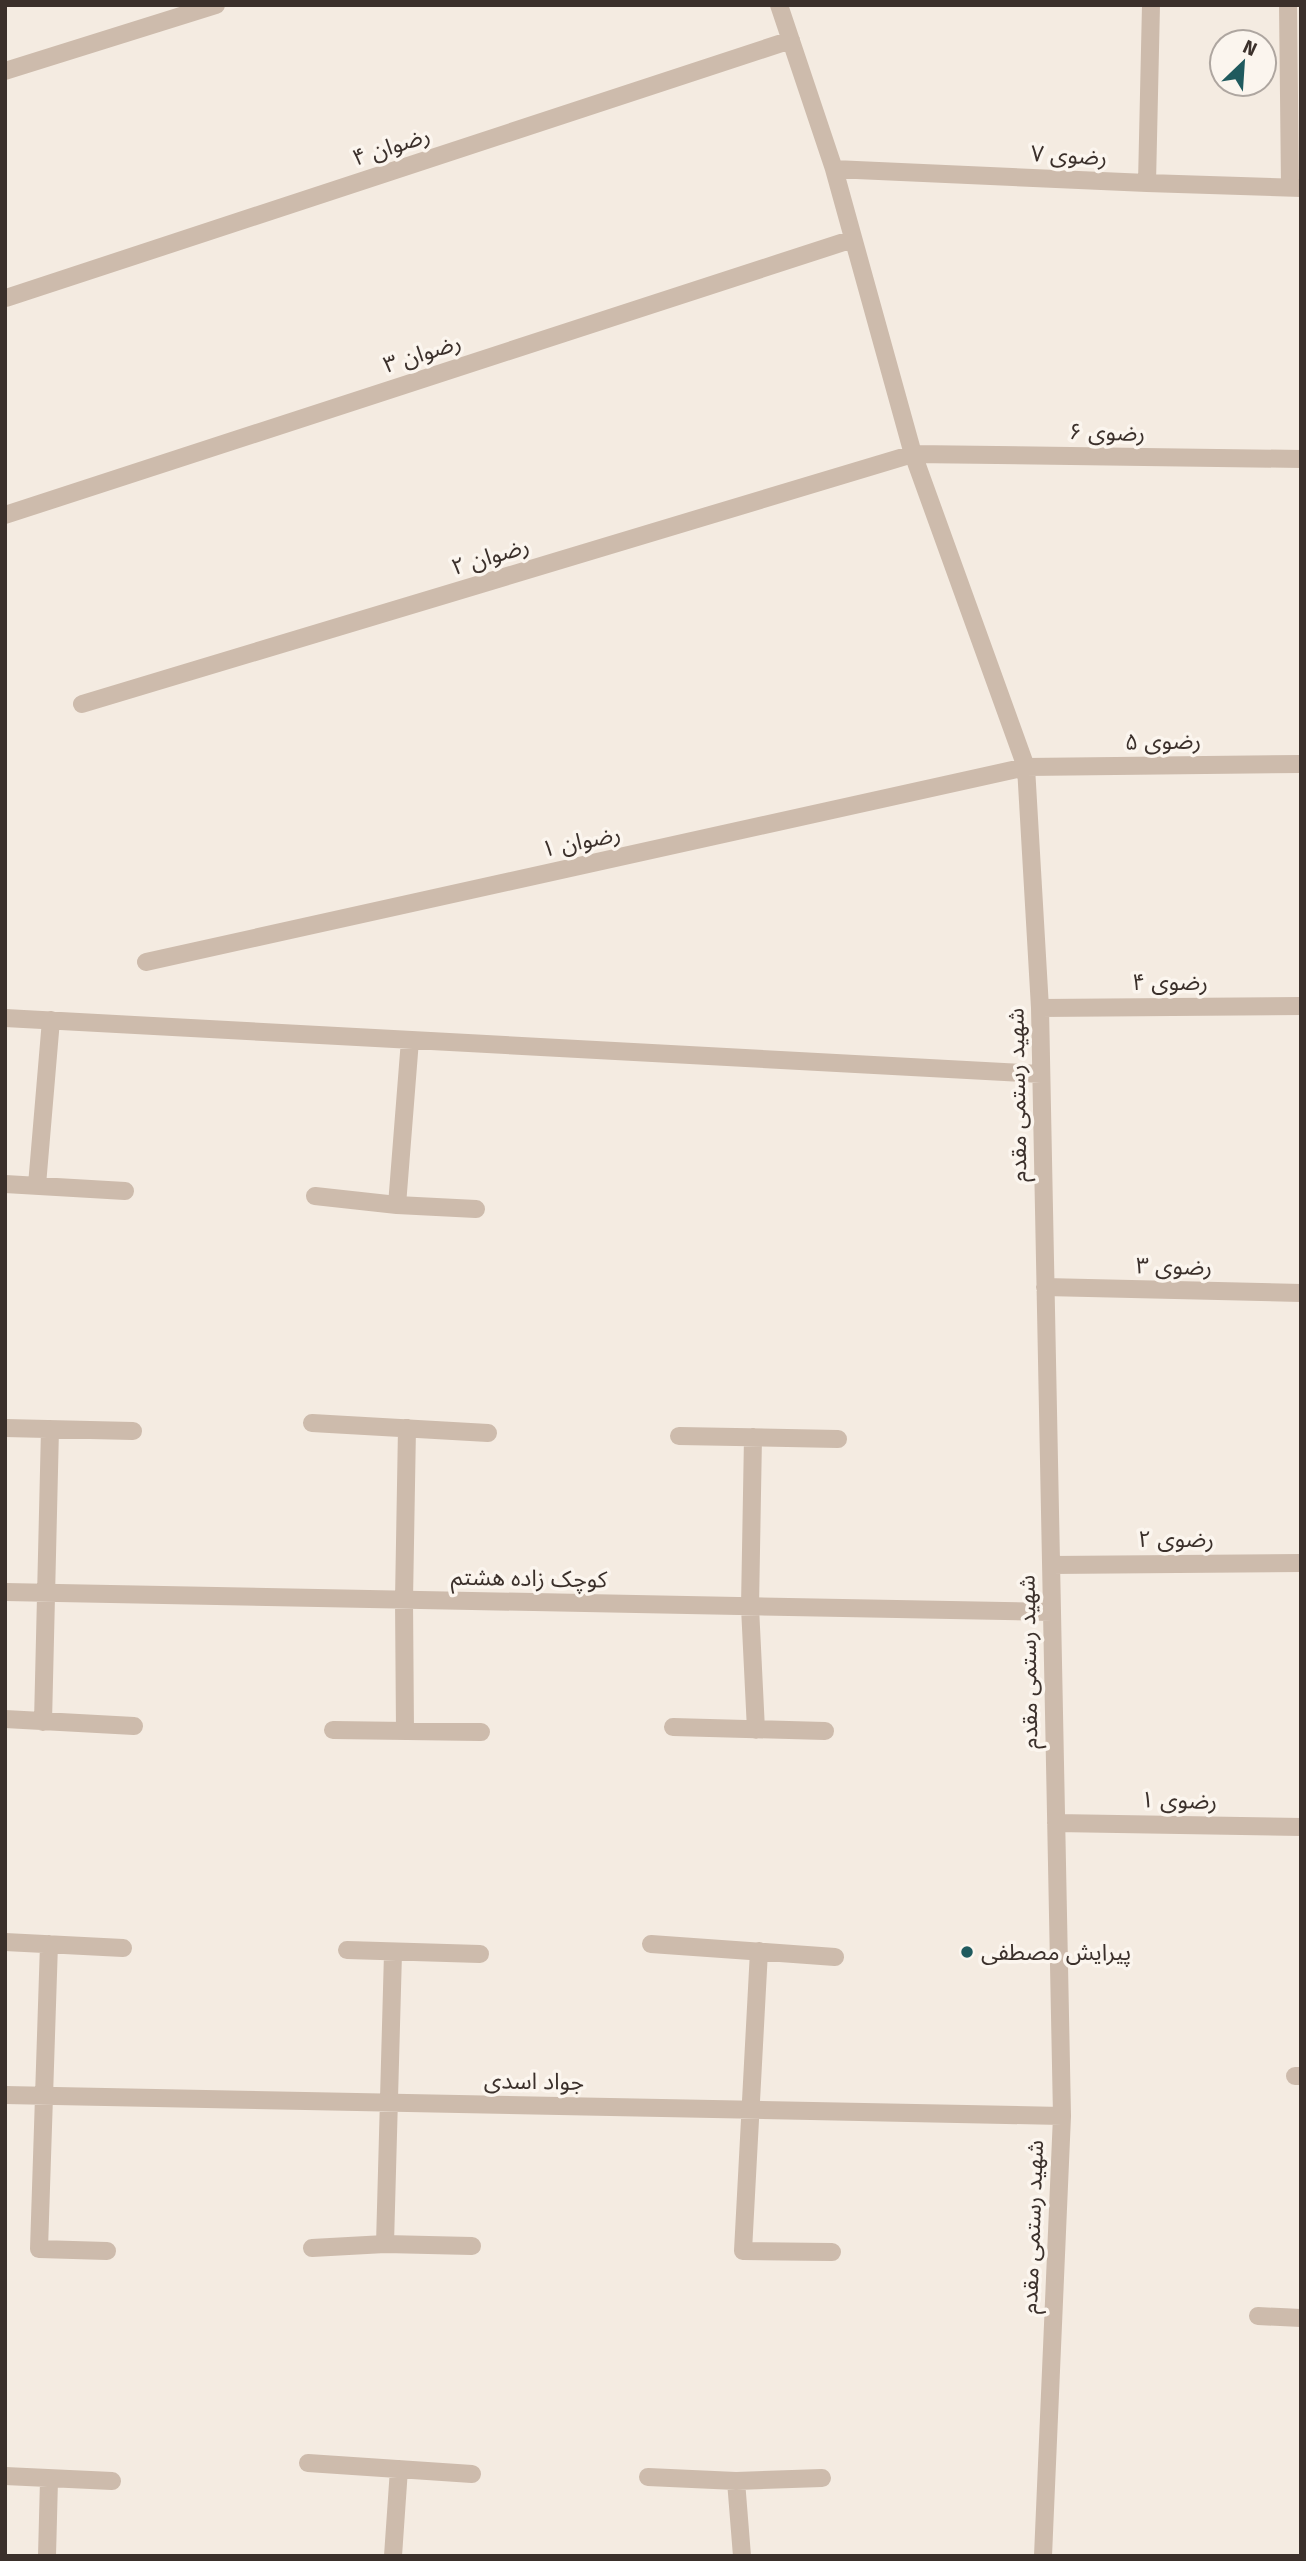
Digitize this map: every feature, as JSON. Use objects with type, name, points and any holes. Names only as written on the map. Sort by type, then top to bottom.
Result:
[{"type":"street","points":[[5,71],[216,5]]},
{"type":"street","name":"شهید رستمی مقدم","points":[[779,5],[834,169],[913,454],[1026,767],[1040,1008],[1062,2116],[1043,2556]]},
{"type":"street","points":[[1147,183],[1151,5]]},
{"type":"street","points":[[1288,5],[1295,188]]},
{"type":"street","name":"رضوان ۴","points":[[6,298],[791,40]]},
{"type":"street","name":"رضوی ۷","points":[[834,169],[1295,188]]},
{"type":"street","name":"رضوان ۳","points":[[5,515],[853,239]]},
{"type":"street","name":"رضوی ۶","points":[[913,454],[1301,460]]},
{"type":"street","name":"رضوان ۲","points":[[82,704],[913,454]]},
{"type":"street","name":"رضوی ۵","points":[[1026,767],[1301,764]]},
{"type":"street","name":"رضوان ۱","points":[[146,962],[1026,767]]},
{"type":"street","name":"رضوی ۴","points":[[1040,1008],[1301,1006]]},
{"type":"street","points":[[5,1018],[1041,1074]]},
{"type":"street","points":[[37,1185],[51,1020]]},
{"type":"street","points":[[397,1205],[410,1040]]},
{"type":"street","points":[[5,1184],[125,1191]]},
{"type":"street","points":[[315,1196],[397,1205],[476,1209]]},
{"type":"street","name":"رضوی ۳","points":[[1045,1287],[1301,1293]]},
{"type":"street","points":[[312,1423],[488,1433]]},
{"type":"street","points":[[5,1428],[133,1432]]},
{"type":"street","points":[[405,1731],[404,1600],[408,1428]]},
{"type":"street","points":[[43,1721],[50,1429]]},
{"type":"street","points":[[679,1436],[838,1439]]},
{"type":"street","points":[[752,1437],[750,1607],[756,1730]]},
{"type":"street","name":"رضوی ۲","points":[[1051,1565],[1301,1563]]},
{"type":"street","name":"کوچک زاده هشتم","points":[[5,1592],[1052,1612]]},
{"type":"street","points":[[5,1719],[134,1726]]},
{"type":"street","points":[[673,1727],[825,1731]]},
{"type":"street","points":[[333,1730],[481,1732]]},
{"type":"street","name":"رضوی ۱","points":[[1056,1823],[1301,1827]]},
{"type":"street","points":[[5,1942],[123,1948]]},
{"type":"street","points":[[48,1944],[39,2249],[107,2251]]},
{"type":"street","points":[[652,1944],[835,1957]]},
{"type":"street","points":[[347,1950],[480,1954]]},
{"type":"street","points":[[759,1951],[743,2251],[832,2252]]},
{"type":"street","points":[[385,2244],[393,1953]]},
{"type":"street","name":"جواد اسدی","points":[[5,2095],[1062,2116]]},
{"type":"street","points":[[312,2248],[385,2244],[472,2246]]},
{"type":"street","points":[[1258,2316],[1301,2318]]},
{"type":"street","points":[[308,2463],[472,2474]]},
{"type":"street","points":[[393,2556],[399,2469]]},
{"type":"street","points":[[5,2476],[112,2481]]},
{"type":"street","points":[[648,2477],[736,2481],[821,2478]]},
{"type":"street","points":[[47,2556],[49,2480]]},
{"type":"street","points":[[736,2481],[742,2556]]},
{"type":"place","name":"پیرایش مصطفی","points":[[967,1952]]}]
